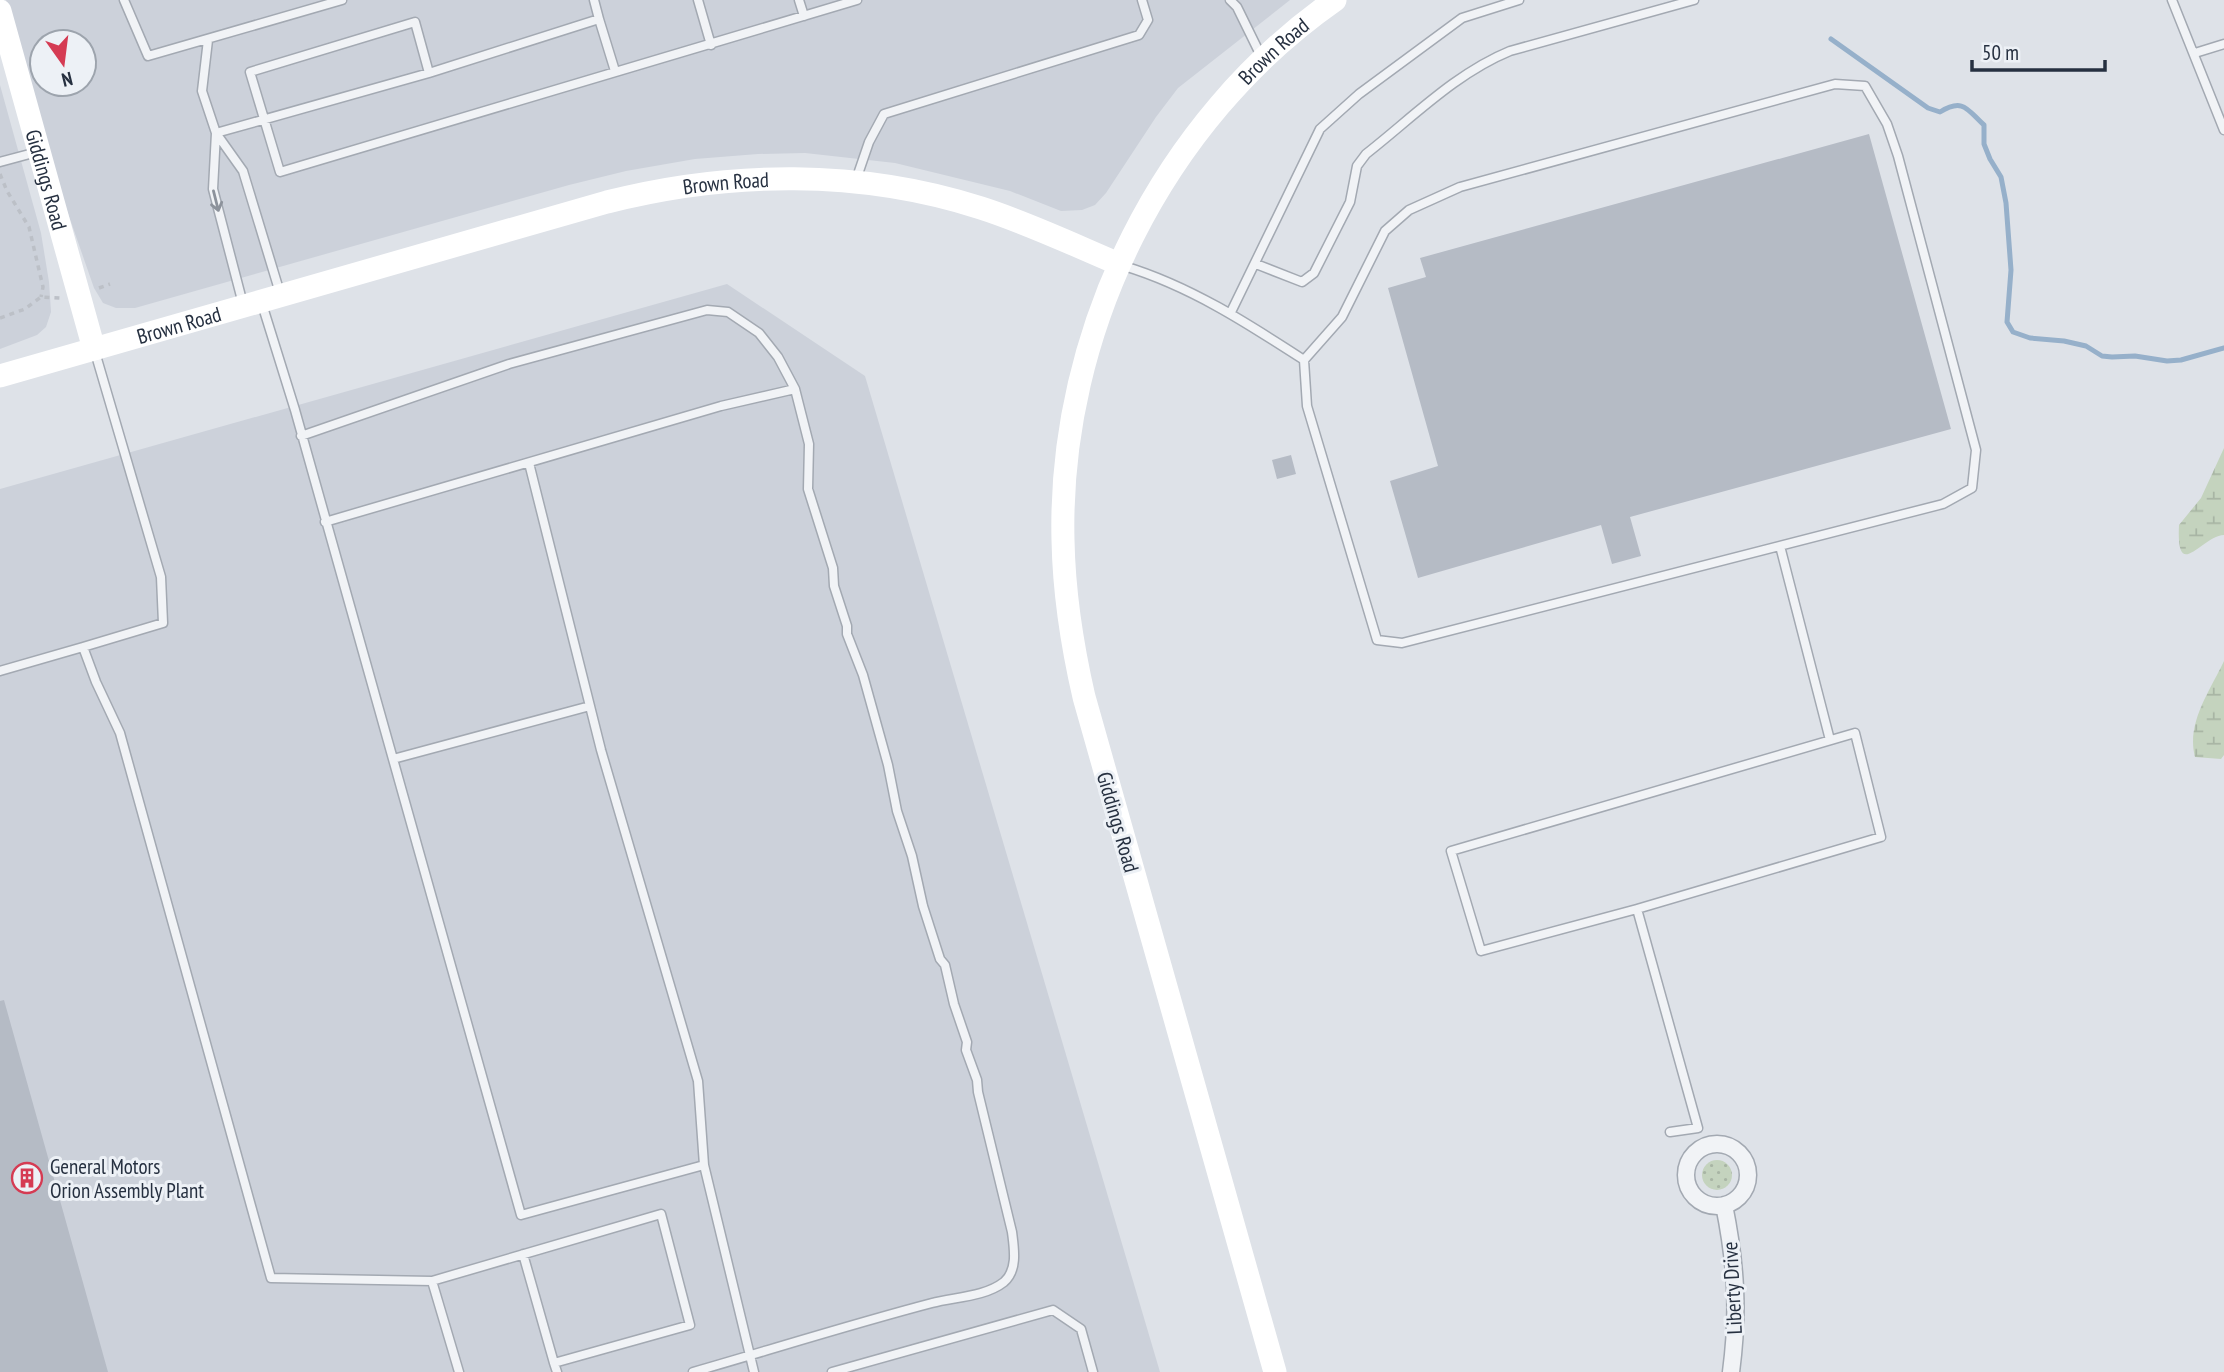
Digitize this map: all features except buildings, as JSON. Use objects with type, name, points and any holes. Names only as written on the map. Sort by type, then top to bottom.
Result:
[{"type":"main road","name":"Brown Road","points":[[0,376],[607,201],[704,183],[808,179],[923,193],[980,208],[1119,264],[1148,208],[1181,155],[1207,120],[1263,60],[1335,0]]},
{"type":"main road","name":"Giddings Road","points":[[0,11],[94,349]]},
{"type":"main road","name":"Giddings Road","points":[[1119,264],[1091,342],[1071,426],[1065,470],[1063,530],[1068,613],[1080,679],[1107,783],[1275,1372]]},
{"type":"street","name":"Liberty Drive","points":[[1724,1205],[1737,1288],[1737,1321],[1731,1372]]},
{"type":"lane","points":[[124,0],[148,56],[342,0]]},
{"type":"lane","points":[[594,0],[615,71]]},
{"type":"lane","points":[[698,0],[711,45]]},
{"type":"lane","points":[[799,0],[804,16]]},
{"type":"lane","points":[[429,73],[415,22],[250,72],[280,172],[857,0]]},
{"type":"lane","points":[[855,183],[869,142],[884,114],[1139,34],[1148,20],[1142,0]]},
{"type":"lane","points":[[1230,0],[1237,7],[1263,60]]},
{"type":"lane","points":[[1231,312],[1320,129],[1359,94],[1462,18],[1519,0]]},
{"type":"lane","points":[[1256,264],[1302,282],[1314,273],[1350,202],[1356,166],[1366,154],[1444,91],[1489,59],[1695,0]]},
{"type":"lane","points":[[2172,0],[2224,131]]},
{"type":"lane","points":[[216,133],[429,73],[599,19]]},
{"type":"lane","points":[[208,40],[202,91],[216,133],[243,171],[262,301]]},
{"type":"lane","points":[[2195,53],[2224,44]]},
{"type":"lane","points":[[1835,84],[1864,86],[1887,124],[1902,170],[1976,450],[1972,488],[1943,504],[1402,643],[1377,640],[1307,406],[1304,360],[1342,317],[1385,231],[1409,210],[1460,187],[1835,84]]},
{"type":"lane","points":[[216,133],[213,190],[262,301],[521,1215],[704,1165]]},
{"type":"lane","points":[[0,162],[40,151]]},
{"type":"lane","points":[[1119,264],[1149,274],[1231,312],[1304,360]]},
{"type":"lane","points":[[301,436],[509,364],[707,310],[728,312],[759,333],[778,357],[795,389],[810,444],[808,489],[833,569],[834,586],[847,634],[863,676],[888,765],[897,811],[912,856],[923,906],[940,960],[945,965],[967,1042],[966,1050],[977,1080],[1012,1232],[1012,1272],[1005,1282],[990,1290],[933,1303],[693,1372]]},
{"type":"lane","points":[[0,671],[163,623],[161,577],[94,349]]},
{"type":"lane","points":[[325,522],[721,406],[795,389]]},
{"type":"lane","points":[[529,463],[590,706],[698,1081],[704,1165],[754,1372]]},
{"type":"lane","points":[[1780,546],[1830,740]]},
{"type":"lane","points":[[83,647],[120,733],[271,1278],[432,1281],[523,1254],[661,1214],[690,1325],[556,1367],[523,1254]]},
{"type":"lane","points":[[393,759],[590,706]]},
{"type":"lane","points":[[1855,733],[1881,837],[1637,909],[1481,951],[1451,850],[1855,733]]},
{"type":"lane","points":[[1637,909],[1698,1128],[1670,1132]]},
{"type":"lane","points":[[432,1281],[459,1372]]},
{"type":"lane","points":[[831,1372],[1053,1310],[1081,1329],[1093,1372]]},
{"type":"path","points":[[0,174],[29,227],[43,287],[41,298]]},
{"type":"path","points":[[0,318],[25,309],[41,298],[57,299],[110,284]]},
{"type":"shaded area","points":[[6,0],[1290,0],[1178,88],[1106,193],[1095,205],[1082,210],[1061,211],[1010,191],[895,163],[805,153],[758,154],[695,159],[626,171],[569,185],[135,308],[116,308],[103,303],[94,288],[63,199],[34,98],[98,98],[98,28],[28,28],[28,77]]},
{"type":"shaded area","points":[[0,85],[41,233],[51,312],[46,327],[37,335],[0,349]]},
{"type":"shaded area","points":[[727,284],[865,376],[1160,1372],[0,1372],[0,489]]},
{"type":"green space","points":[[2224,448],[2224,535],[2215,537],[2186,554],[2182,552],[2179,542],[2179,525],[2201,498]]},
{"type":"green space","points":[[2224,661],[2224,755],[2221,759],[2195,757],[2193,744],[2197,720]]},
{"type":"green space","points":[[1717,1160],[1728,1164],[1732,1175],[1728,1186],[1717,1190],[1706,1186],[1702,1175],[1706,1164]]},
{"type":"waterway","points":[[1831,39],[1928,108],[1940,112],[1960,106],[1984,125],[1984,144],[2001,177],[2006,203],[2011,270],[2007,322],[2013,332],[2030,338],[2086,346],[2102,356],[2112,357],[2181,360],[2224,348]]},
{"type":"place","name":"General Motors Orion Assembly Plant","points":[[27,1178]]}]
